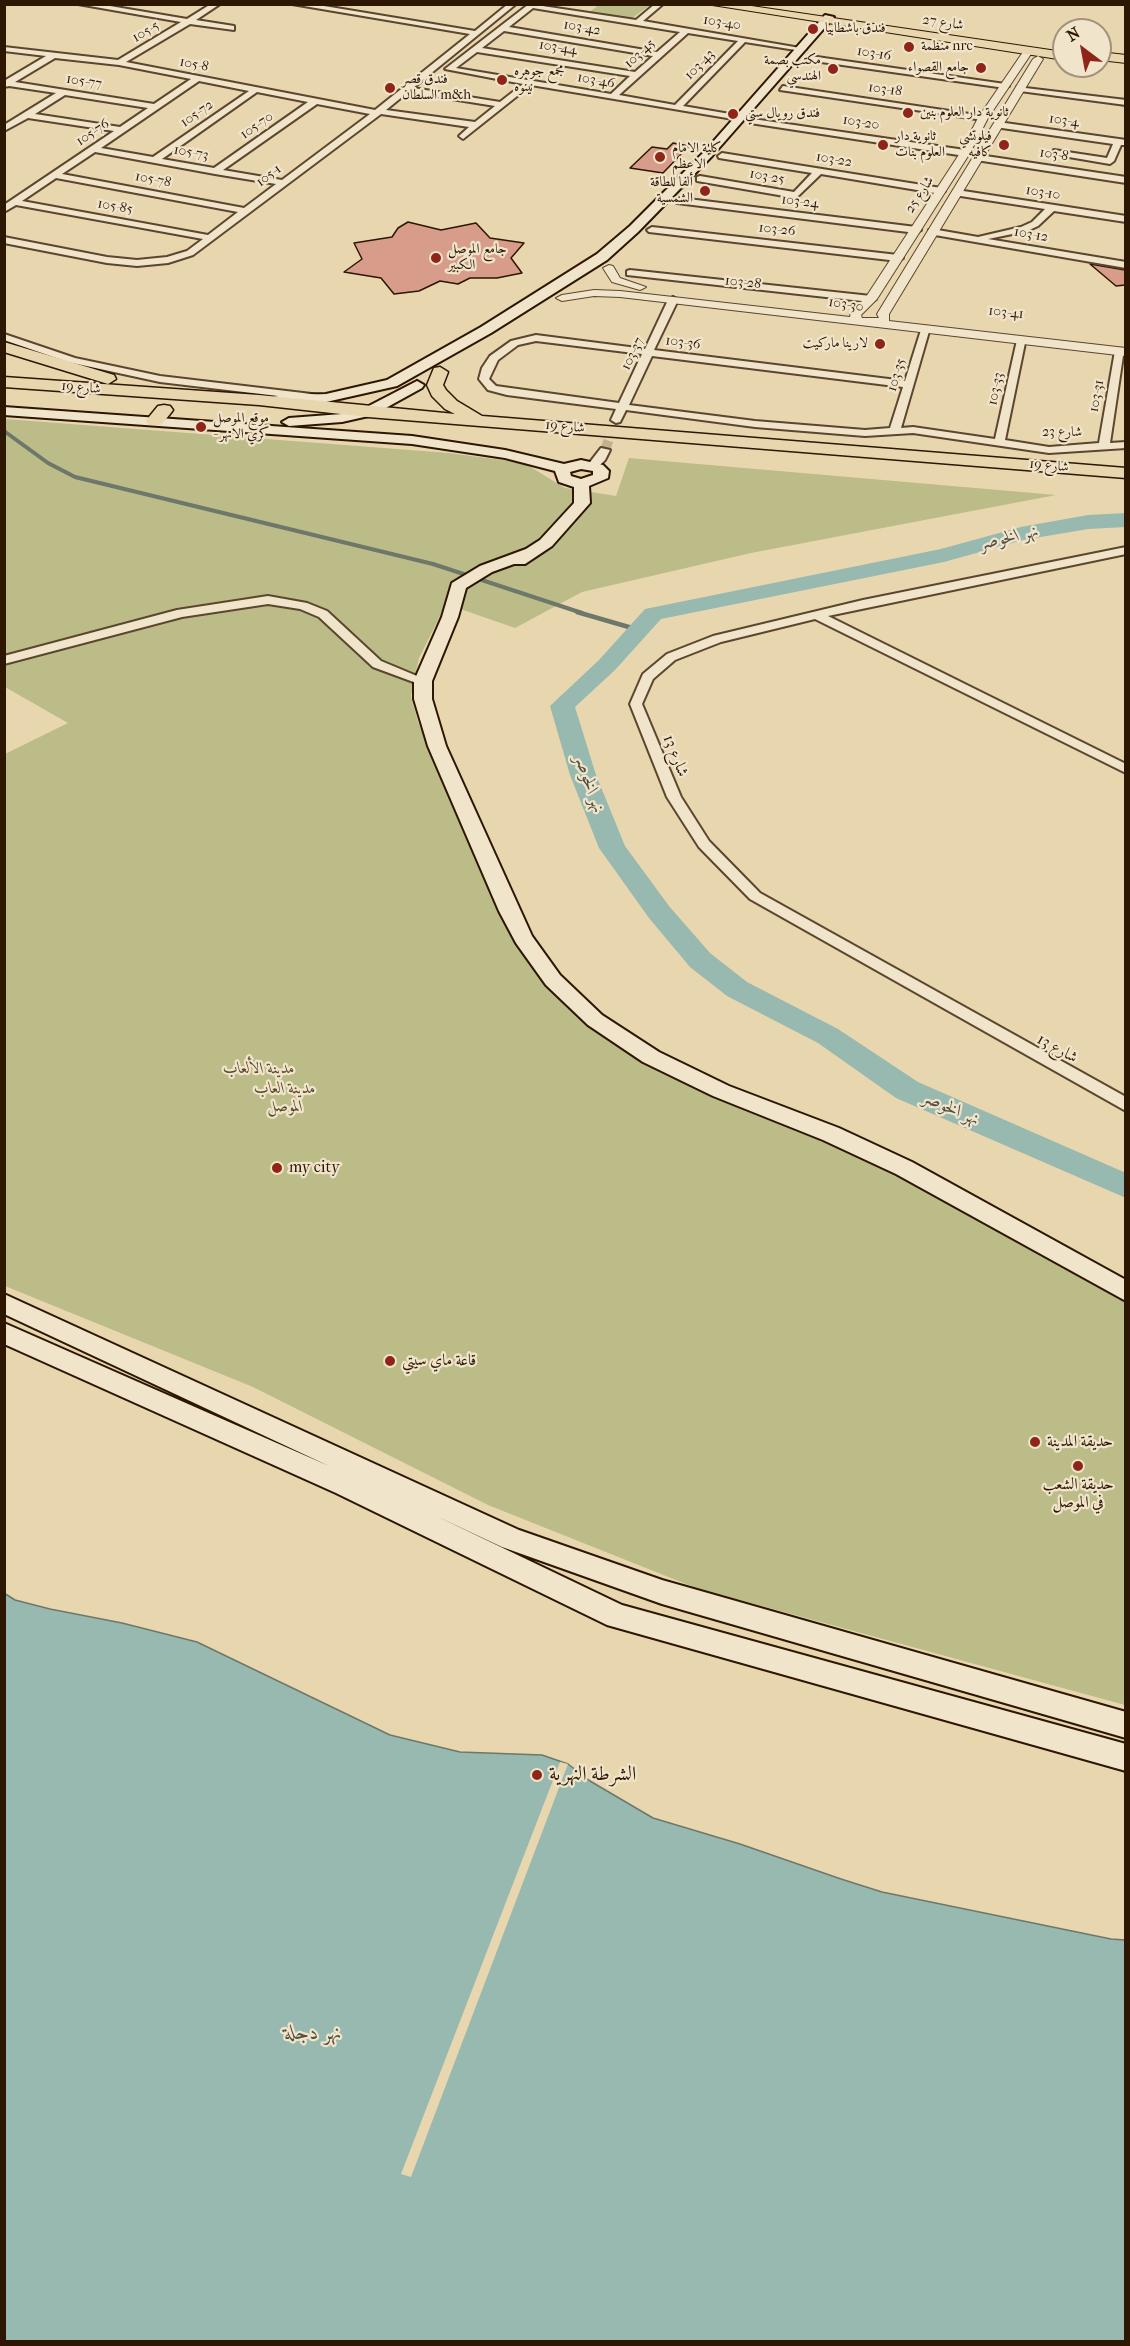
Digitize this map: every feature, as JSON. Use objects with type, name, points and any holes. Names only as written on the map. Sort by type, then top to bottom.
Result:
[{"type":"highway","points":[[4,347],[130,384],[213,397]]},
{"type":"highway","points":[[440,372],[435,385],[443,399],[460,411],[486,420]]},
{"type":"highway","name":"شارع 19","points":[[4,382],[258,400],[369,412],[486,420],[1026,470],[1125,485]]},
{"type":"highway","name":"شارع 19","points":[[4,397],[160,416],[289,422],[1026,470],[1125,473]]},
{"type":"main road","name":"شارع 27","points":[[711,4],[832,24],[1052,49]]},
{"type":"main road","name":"شارع 27","points":[[744,4],[832,24],[1052,54]]},
{"type":"main road","points":[[258,400],[326,398],[392,383],[486,330],[602,257],[708,154],[739,118],[806,53],[832,24]]},
{"type":"main road","points":[[289,422],[342,418],[369,412],[440,372],[609,268],[652,230],[722,156],[783,88],[806,53]]},
{"type":"main road","points":[[392,383],[408,391]]},
{"type":"main road","points":[[4,411],[160,416],[412,440],[505,454],[564,469],[574,465],[594,466],[601,471],[600,478],[581,484],[564,479],[562,472],[564,469]]},
{"type":"main road","points":[[468,587],[501,576],[546,543],[582,503],[581,484]]},
{"type":"main road","points":[[530,553],[486,569],[468,587],[451,612],[423,681],[426,715],[437,746],[518,929],[553,980],[594,1020],[651,1057],[721,1091],[831,1134],[904,1168],[1125,1292]]},
{"type":"main road","points":[[4,1304],[512,1539],[662,1592],[1125,1725]]},
{"type":"main road","points":[[4,1333],[345,1485],[617,1616],[1125,1758]]},
{"type":"street","points":[[81,4],[231,28]]},
{"type":"street","name":"105-5","points":[[119,63],[217,4]]},
{"type":"street","points":[[295,4],[476,33]]},
{"type":"street","points":[[363,15],[379,4]]},
{"type":"street","points":[[500,4],[512,5]]},
{"type":"street","points":[[637,23],[660,4]]},
{"type":"street","name":"105-1","points":[[4,240],[107,260],[138,263],[168,260],[190,253],[378,112],[512,5]]},
{"type":"street","name":"103-40","points":[[501,28],[532,6],[743,40],[806,53]]},
{"type":"street","points":[[444,57],[460,60],[501,28]]},
{"type":"street","name":"103-42","points":[[501,28],[659,55]]},
{"type":"street","name":"103-45","points":[[612,97],[686,31]]},
{"type":"street","name":"103-43","points":[[676,108],[743,40]]},
{"type":"street","name":"105-8","points":[[4,49],[119,63],[314,102],[475,125]]},
{"type":"street","name":"103-44","points":[[475,49],[638,75]]},
{"type":"street","name":"شارع 25","points":[[859,315],[872,299],[965,153],[983,118],[1028,51]]},
{"type":"street","name":"103-16","points":[[806,53],[1005,86]]},
{"type":"street","name":"شارع 25","points":[[881,318],[1041,53]]},
{"type":"street","points":[[6,84],[54,55]]},
{"type":"street","name":"103-46","points":[[460,60],[449,69],[739,118]]},
{"type":"street","name":"105-76","points":[[4,209],[197,79]]},
{"type":"street","points":[[463,136],[529,83]]},
{"type":"street","name":"105-77","points":[[6,84],[156,107]]},
{"type":"street","name":"103-18","points":[[783,88],[983,118]]},
{"type":"street","points":[[405,89],[501,105]]},
{"type":"street","points":[[1020,89],[1125,104]]},
{"type":"street","name":"105-72","points":[[154,160],[255,90]]},
{"type":"street","points":[[4,129],[64,92]]},
{"type":"street","name":"105-70","points":[[215,171],[314,102]]},
{"type":"street","points":[[27,115],[122,130]]},
{"type":"street","name":"103-20","points":[[753,121],[965,153]]},
{"type":"street","name":"103-4","points":[[998,125],[1122,143]]},
{"type":"street","points":[[1047,168],[1066,135]]},
{"type":"street","points":[[1056,152],[1110,161],[1122,143]]},
{"type":"street","name":"105-73","points":[[94,149],[283,183]]},
{"type":"street","name":"103-22","points":[[722,156],[940,191]]},
{"type":"street","name":"103-8","points":[[979,158],[1125,180]]},
{"type":"street","name":"103-25","points":[[700,179],[796,195],[818,172]]},
{"type":"street","name":"105-78","points":[[56,175],[245,211]]},
{"type":"street","name":"103-10","points":[[957,193],[1125,219]]},
{"type":"street","name":"103-24","points":[[680,201],[916,230]]},
{"type":"street","name":"105-85","points":[[15,202],[211,238]]},
{"type":"street","points":[[974,239],[1024,229],[1035,224],[1052,208]]},
{"type":"street","name":"103-26","points":[[652,230],[898,258]]},
{"type":"street","name":"103-12","points":[[932,232],[1125,265]]},
{"type":"street","name":"103-28","points":[[609,268],[613,278],[632,286],[859,315]]},
{"type":"street","name":"103-28","points":[[630,273],[872,299]]},
{"type":"street","name":"103-30","points":[[562,298],[603,293],[859,315],[865,323],[881,318],[927,330],[1124,348]]},
{"type":"street","name":"103-37","points":[[616,420],[673,300]]},
{"type":"street","name":"103-41","points":[[881,318],[1124,348]]},
{"type":"street","name":"103-35","points":[[895,430],[927,330]]},
{"type":"street","points":[[4,337],[72,360],[160,379],[326,398]]},
{"type":"street","name":"103-36","points":[[492,388],[484,379],[490,363],[516,344],[528,339],[544,338],[909,385]]},
{"type":"street","name":"103-33","points":[[999,444],[1022,340]]},
{"type":"street","name":"103-31","points":[[1104,447],[1124,348]]},
{"type":"street","name":"شارع 23","points":[[492,388],[763,425],[865,433],[895,430],[1059,450],[1125,445]]},
{"type":"street","points":[[594,466],[605,450]]},
{"type":"street","name":"شارع 13","points":[[1125,550],[717,639],[671,657],[647,677],[636,704],[674,797],[704,844],[755,896],[1125,1105]]},
{"type":"street","points":[[4,660],[181,614],[256,600],[268,600],[303,606],[323,614],[376,664],[423,681]]},
{"type":"street","points":[[818,616],[1125,770]]},
{"type":"green space","points":[[599,5],[650,5],[631,19],[588,13]]},
{"type":"green space","name":"مدينة العاب الموصل","points":[[5,419],[449,453],[524,463],[565,488],[616,496],[629,458],[1056,495],[751,553],[582,592],[515,628],[446,604],[419,658],[411,696],[418,722],[509,930],[536,972],[576,1014],[636,1056],[705,1094],[898,1172],[1125,1296],[1125,1705],[696,1588],[488,1505],[253,1387],[5,1286],[5,754],[68,723],[5,687]]},
{"type":"water","name":"نهر دجلة","points":[[4,1593],[15,1600],[50,1609],[122,1623],[197,1642],[390,1735],[460,1752],[542,1755],[568,1764],[590,1781],[653,1818],[740,1844],[882,1892],[1125,1940],[1125,2341],[5,2341]]},
{"type":"pier","points":[[560,1762],[568,1764],[411,2177],[401,2174]]},
{"type":"building","name":"كلية الامام الاعظم","points":[[673,143],[689,146],[663,173],[630,168],[652,147],[667,149]]},
{"type":"building","name":"جامع الموصل الكبير","points":[[408,222],[441,230],[476,223],[490,238],[524,243],[511,258],[522,273],[497,278],[470,278],[458,284],[440,281],[419,291],[394,294],[381,278],[344,272],[362,259],[354,243],[392,237],[398,228]]},
{"type":"building","points":[[1090,264],[1125,270],[1125,285],[1116,286]]},
{"type":"waterway","points":[[4,431],[48,463],[75,477],[433,564],[582,613]]},
{"type":"waterway","name":"نهر الخوصر","points":[[1126,520],[1088,522],[1021,534],[944,555],[653,614],[607,665],[562,706],[583,775],[612,848],[659,912],[700,960],[737,989],[828,1036],[907,1090],[1126,1186]]},
{"type":"waterway","points":[[577,612],[639,630]]},
{"type":"tunnel","points":[[605,450],[616,420]]},
{"type":"place","name":"فندق باشطابيا","points":[[813,29]]},
{"type":"place","name":"منظمة nrc","points":[[909,47]]},
{"type":"place","name":"جامع القصواء","points":[[981,68]]},
{"type":"place","name":"مكتب بصمة الهندسي","points":[[833,69]]},
{"type":"place","name":"مجمع جوهره نينوه","points":[[502,80]]},
{"type":"place","name":"فندق قصر السلطان m&h","points":[[390,88]]},
{"type":"place","name":"ثانوية دار العلوم بنين","points":[[908,113]]},
{"type":"place","name":"فندق رويال ستي","points":[[733,114]]},
{"type":"place","name":"ثانوية دار العلوم بنات","points":[[883,145]]},
{"type":"place","name":"فيلوتشي كافيه","points":[[1004,145]]},
{"type":"place","name":"كلية الامام الاعظم","points":[[660,157]]},
{"type":"place","name":"ألفا للطاقة الشمسية","points":[[705,191]]},
{"type":"place","name":"جامع الموصل الكبير","points":[[436,258]]},
{"type":"place","name":"لارينا ماركيت","points":[[880,344]]},
{"type":"place","name":"موقع الموصل - كري الانهر","points":[[201,427]]},
{"type":"place","name":"my city","points":[[277,1168]]},
{"type":"place","name":"قاعة ماي سيتي","points":[[390,1361]]},
{"type":"place","name":"حديقة المدينة","points":[[1035,1442]]},
{"type":"place","name":"حديقة الشعب في الموصل","points":[[1078,1466]]},
{"type":"place","name":"الشرطة النهرية","points":[[537,1775]]},
{"type":"park label","name":"مدينة الألعاب","points":[[259,1069]]}]
